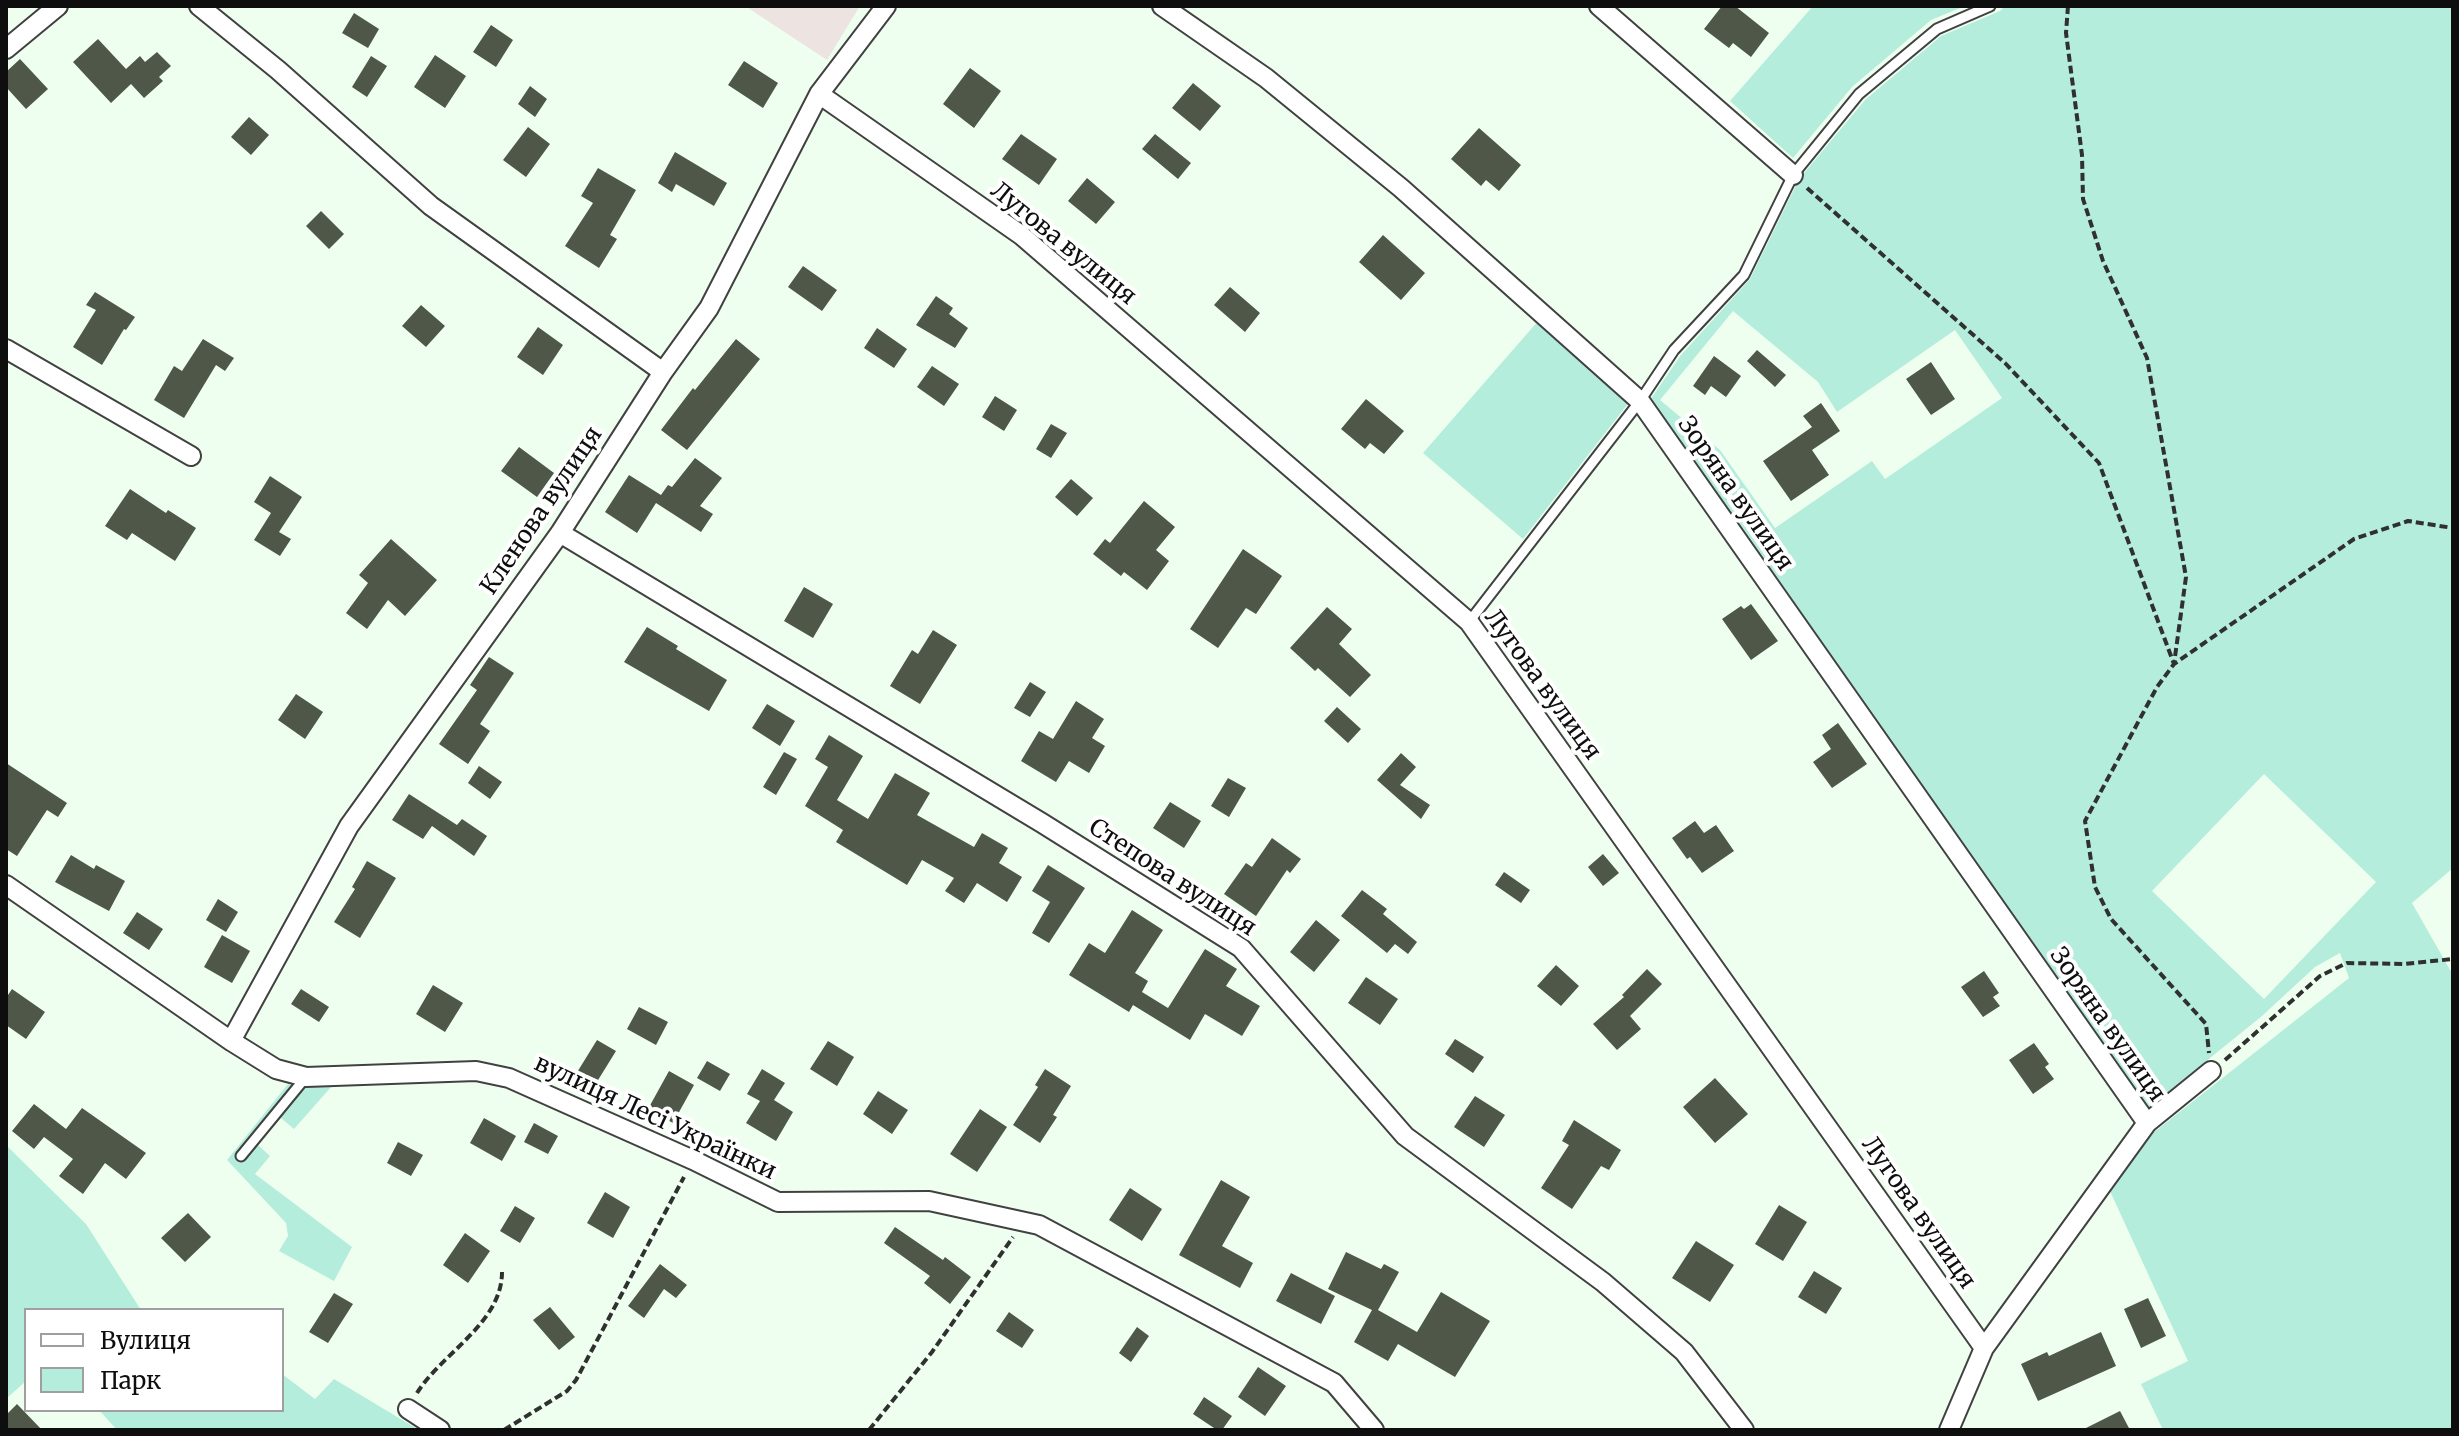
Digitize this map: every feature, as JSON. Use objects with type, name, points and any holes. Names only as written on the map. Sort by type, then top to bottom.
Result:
[{"type":"street","points":[[6,49],[58,6]]},
{"type":"street","points":[[199,6],[278,70],[431,206],[663,372]]},
{"type":"street","name":"Кленова вулиця","points":[[231,1041],[349,826],[560,533],[663,372],[709,308],[819,94],[886,6]]},
{"type":"street","name":"Зоряна вулиця","points":[[1162,6],[1266,78],[1401,188],[1640,401],[2147,1123]]},
{"type":"street","points":[[1599,6],[1793,175]]},
{"type":"street","name":"Лугова вулиця","points":[[819,94],[1021,235],[1469,622],[1984,1348]]},
{"type":"street","points":[[6,349],[191,456]]},
{"type":"street","name":"Степова вулиця","points":[[560,533],[1042,823],[1241,948],[1405,1136],[1603,1282],[1661,1332],[1684,1352],[1744,1430]]},
{"type":"street","name":"вулиця Лесі Українки","points":[[6,885],[276,1069],[306,1077],[476,1071],[509,1078],[693,1160],[778,1202],[929,1201],[1039,1225],[1334,1383],[1374,1430]]},
{"type":"street","points":[[1949,1430],[1984,1348],[2147,1123],[2211,1071]]},
{"type":"street","points":[[408,1409],[440,1430]]},
{"type":"lane","points":[[1469,622],[1640,401],[1674,350],[1744,275],[1793,175],[1859,94],[1937,29],[1990,6]]},
{"type":"lane","points":[[241,1156],[306,1077]]},
{"type":"path","points":[[2068,6],[2066,33],[2082,155],[2083,199],[2103,261],[2147,358],[2186,577],[2174,664]]},
{"type":"path","points":[[1793,175],[2005,363],[2099,463],[2174,664]]},
{"type":"path","points":[[2211,1071],[2206,1024],[2111,919],[2095,887],[2085,821],[2157,687],[2174,664],[2354,539],[2408,521],[2453,528]]},
{"type":"path","points":[[2211,1071],[2320,976],[2347,963],[2404,964],[2453,959]]},
{"type":"path","points":[[504,1430],[567,1391],[576,1380],[693,1160]]},
{"type":"path","points":[[869,1430],[932,1352],[1009,1244],[1021,1221]]},
{"type":"path","points":[[408,1409],[422,1385],[488,1314],[502,1287],[502,1272]]},
{"type":"shaded area","points":[[745,6],[860,6],[827,60]]},
{"type":"green space","points":[[1813,6],[1965,6],[1931,20],[1852,87],[1793,158],[1730,101]]},
{"type":"green space","points":[[2005,6],[2453,6],[2453,868],[2412,903],[2453,975],[2453,1430],[2163,1430],[2141,1384],[2188,1361],[2109,1189],[2153,1133],[2349,978],[2340,953],[2315,967],[2262,1016],[2147,1109],[1650,400],[1681,355],[1750,279],[1799,179],[1865,100],[1941,36],[2000,11]],"holes":[[[1733,311],[1818,382],[1837,412],[1955,330],[2002,398],[1885,479],[1872,461],[1775,528],[1720,450],[1660,400]],[[2264,774],[2376,882],[2264,999],[2152,891]]]},
{"type":"green space","points":[[1539,320],[1630,401],[1523,539],[1423,453]]},
{"type":"green space","points":[[288,1084],[298,1088],[332,1086],[294,1129],[281,1118],[257,1144],[270,1156],[255,1174],[352,1247],[334,1281],[279,1251],[288,1236],[286,1223],[227,1160]]},
{"type":"green space","points":[[6,1145],[86,1224],[140,1308],[24,1308],[24,1383],[7,1398]]},
{"type":"green space","points":[[284,1376],[315,1399],[334,1379],[419,1430],[117,1430],[101,1412],[284,1412]]},
{"type":"building","points":[[1722,6],[1735,6],[1769,33],[1751,57],[1733,43],[1729,48],[1704,29]]},
{"type":"building","points":[[354,13],[379,29],[368,48],[342,33]]},
{"type":"building","points":[[491,25],[513,40],[496,67],[473,52]]},
{"type":"building","points":[[98,39],[126,69],[140,56],[145,62],[157,52],[171,66],[159,77],[163,81],[144,98],[131,84],[111,103],[73,62]]},
{"type":"building","points":[[435,55],[466,76],[445,108],[414,87]]},
{"type":"building","points":[[371,56],[387,66],[367,97],[352,87]]},
{"type":"building","points":[[20,59],[48,89],[26,109],[6,87],[6,72]]},
{"type":"building","points":[[744,61],[778,83],[763,108],[728,85]]},
{"type":"building","points":[[970,68],[1001,91],[974,128],[943,104]]},
{"type":"building","points":[[1193,83],[1221,106],[1200,131],[1172,108]]},
{"type":"building","points":[[530,86],[547,99],[535,117],[518,104]]},
{"type":"building","points":[[249,117],[269,135],[251,155],[231,137]]},
{"type":"building","points":[[528,127],[550,144],[526,177],[503,160]]},
{"type":"building","points":[[1479,128],[1521,165],[1499,191],[1486,180],[1481,186],[1451,159]]},
{"type":"building","points":[[1021,134],[1057,159],[1039,185],[1002,159]]},
{"type":"building","points":[[1155,134],[1191,163],[1178,179],[1142,149]]},
{"type":"building","points":[[675,152],[727,183],[714,206],[676,184],[672,192],[658,183]]},
{"type":"building","points":[[598,168],[636,190],[610,235],[617,239],[599,268],[565,246],[593,203],[581,196]]},
{"type":"building","points":[[1087,178],[1115,202],[1096,224],[1068,201]]},
{"type":"building","points":[[321,211],[344,234],[329,249],[306,226]]},
{"type":"building","points":[[1383,235],[1425,273],[1401,300],[1359,262]]},
{"type":"building","points":[[803,266],[837,290],[822,311],[788,287]]},
{"type":"building","points":[[1230,287],[1260,313],[1245,332],[1214,305]]},
{"type":"building","points":[[95,292],[135,317],[102,365],[73,347],[96,310],[86,305]]},
{"type":"building","points":[[936,296],[953,308],[949,314],[968,328],[955,348],[916,325]]},
{"type":"building","points":[[421,305],[445,326],[426,347],[402,326]]},
{"type":"building","points":[[538,327],[563,345],[543,375],[517,357]]},
{"type":"building","points":[[877,328],[907,349],[894,368],[864,348]]},
{"type":"building","points":[[203,339],[234,358],[225,371],[216,365],[184,418],[154,400],[174,366],[182,371]]},
{"type":"building","points":[[736,339],[760,359],[687,450],[661,430]]},
{"type":"building","points":[[1757,350],[1786,375],[1775,387],[1747,361]]},
{"type":"building","points":[[1714,356],[1741,376],[1726,397],[1711,386],[1705,395],[1693,386]]},
{"type":"building","points":[[1931,362],[1955,399],[1931,415],[1906,379]]},
{"type":"building","points":[[932,366],[959,384],[944,406],[917,387]]},
{"type":"building","points":[[995,396],[1017,410],[1004,431],[982,417]]},
{"type":"building","points":[[1366,399],[1404,431],[1384,454],[1370,443],[1365,449],[1341,429]]},
{"type":"building","points":[[1821,403],[1840,431],[1812,450],[1829,475],[1791,501],[1763,461],[1812,427],[1803,416]]},
{"type":"building","points":[[1051,424],[1067,433],[1051,458],[1036,449]]},
{"type":"building","points":[[519,447],[554,473],[537,497],[501,471]]},
{"type":"building","points":[[695,458],[722,478],[700,506],[713,514],[701,532],[656,503],[637,533],[605,512],[629,475],[661,495],[668,485],[672,487]]},
{"type":"building","points":[[270,476],[302,497],[279,532],[291,539],[280,556],[254,540],[271,513],[254,502]]},
{"type":"building","points":[[1071,479],[1093,498],[1077,516],[1055,497]]},
{"type":"building","points":[[130,489],[196,528],[175,561],[132,533],[127,540],[105,526]]},
{"type":"building","points":[[1144,501],[1175,527],[1156,550],[1169,561],[1147,590],[1124,572],[1121,576],[1093,554],[1105,539],[1110,543]]},
{"type":"building","points":[[391,539],[437,580],[405,616],[388,600],[367,629],[346,613],[368,583],[359,575]]},
{"type":"building","points":[[1243,549],[1282,576],[1256,614],[1246,608],[1218,648],[1190,629]]},
{"type":"building","points":[[804,587],[833,604],[813,638],[784,621]]},
{"type":"building","points":[[1751,604],[1778,641],[1751,660],[1722,619],[1741,606],[1744,609]]},
{"type":"building","points":[[1327,607],[1352,629],[1339,644],[1371,675],[1350,697],[1290,648]]},
{"type":"building","points":[[647,627],[727,680],[709,711],[624,662]]},
{"type":"building","points":[[933,630],[957,645],[920,704],[890,686],[912,650],[918,654]]},
{"type":"building","points":[[489,657],[514,673],[480,724],[490,731],[468,764],[439,744],[477,690],[470,685]]},
{"type":"building","points":[[1030,682],[1046,692],[1030,717],[1014,708]]},
{"type":"building","points":[[296,694],[323,712],[305,739],[278,720]]},
{"type":"building","points":[[1076,701],[1104,719],[1092,738],[1105,746],[1089,773],[1069,761],[1056,782],[1021,761],[1039,731],[1053,739]]},
{"type":"building","points":[[767,704],[795,721],[780,746],[752,728]]},
{"type":"building","points":[[1337,707],[1361,729],[1348,743],[1324,721]]},
{"type":"building","points":[[1838,723],[1867,764],[1832,788],[1813,762],[1831,749],[1822,735]]},
{"type":"building","points":[[829,735],[863,756],[837,800],[868,819],[895,773],[930,793],[917,815],[974,847],[982,833],[1008,848],[999,863],[1022,877],[1007,902],[977,883],[964,903],[945,891],[954,878],[922,860],[907,885],[836,842],[843,830],[805,806],[828,767],[815,759]]},
{"type":"building","points":[[784,752],[797,759],[776,795],[763,787]]},
{"type":"building","points":[[1401,753],[1416,767],[1400,785],[1430,805],[1421,819],[1377,780]]},
{"type":"building","points":[[6,763],[67,803],[58,817],[47,810],[17,856],[6,849]]},
{"type":"building","points":[[479,766],[502,782],[490,799],[468,783]]},
{"type":"building","points":[[1228,778],[1246,788],[1229,817],[1211,806]]},
{"type":"building","points":[[409,794],[457,825],[462,819],[487,836],[474,856],[432,826],[423,839],[392,820]]},
{"type":"building","points":[[1170,802],[1201,821],[1184,848],[1153,828]]},
{"type":"building","points":[[1695,821],[1704,833],[1716,825],[1734,851],[1702,873],[1672,838]]},
{"type":"building","points":[[1272,838],[1301,859],[1290,873],[1287,870],[1256,916],[1224,894],[1246,863],[1252,867]]},
{"type":"building","points":[[1603,854],[1619,873],[1603,886],[1588,867]]},
{"type":"building","points":[[71,855],[94,869],[96,865],[125,881],[109,911],[55,882]]},
{"type":"building","points":[[367,861],[396,878],[360,938],[334,922],[355,889],[352,887]]},
{"type":"building","points":[[1048,865],[1085,888],[1049,943],[1032,933],[1050,902],[1032,891]]},
{"type":"building","points":[[1504,872],[1530,890],[1521,903],[1495,885]]},
{"type":"building","points":[[1362,890],[1387,909],[1383,914],[1417,942],[1408,954],[1395,944],[1387,953],[1341,916]]},
{"type":"building","points":[[218,899],[238,912],[226,932],[206,920]]},
{"type":"building","points":[[1132,910],[1163,930],[1135,973],[1148,981],[1142,992],[1168,1008],[1205,949],[1237,969],[1226,986],[1260,1006],[1242,1036],[1205,1014],[1190,1040],[1133,1005],[1129,1012],[1069,975],[1089,943],[1105,953]]},
{"type":"building","points":[[137,912],[163,929],[149,950],[123,933]]},
{"type":"building","points":[[1316,920],[1340,940],[1314,972],[1290,952]]},
{"type":"building","points":[[222,935],[250,951],[232,983],[204,967]]},
{"type":"building","points":[[1556,965],[1579,986],[1561,1006],[1537,986]]},
{"type":"building","points":[[1647,969],[1662,984],[1630,1016],[1641,1029],[1617,1050],[1593,1024],[1624,997],[1622,995]]},
{"type":"building","points":[[1984,971],[1999,993],[1993,997],[2000,1006],[1983,1017],[1961,987]]},
{"type":"building","points":[[1366,977],[1398,999],[1380,1025],[1348,1003]]},
{"type":"building","points":[[433,985],[463,1003],[445,1032],[416,1014]]},
{"type":"building","points":[[12,989],[45,1012],[26,1039],[6,1025],[6,998]]},
{"type":"building","points":[[301,989],[329,1007],[319,1022],[291,1004]]},
{"type":"building","points":[[639,1007],[668,1022],[656,1045],[627,1029]]},
{"type":"building","points":[[1455,1039],[1484,1057],[1473,1073],[1445,1054]]},
{"type":"building","points":[[597,1040],[616,1051],[595,1085],[576,1074]]},
{"type":"building","points":[[828,1041],[854,1057],[837,1086],[810,1069]]},
{"type":"building","points":[[2034,1043],[2049,1064],[2045,1067],[2054,1079],[2033,1094],[2009,1060]]},
{"type":"building","points":[[707,1061],[730,1074],[720,1091],[697,1078]]},
{"type":"building","points":[[762,1069],[785,1083],[774,1100],[793,1112],[776,1141],[746,1123],[760,1101],[747,1094]]},
{"type":"building","points":[[1045,1069],[1071,1086],[1053,1115],[1057,1117],[1040,1143],[1013,1125],[1038,1087],[1035,1085]]},
{"type":"building","points":[[669,1071],[694,1085],[673,1123],[648,1109]]},
{"type":"building","points":[[1715,1078],[1748,1114],[1715,1143],[1683,1107]]},
{"type":"building","points":[[878,1091],[908,1110],[892,1134],[863,1114]]},
{"type":"building","points":[[1475,1096],[1505,1115],[1484,1147],[1454,1127]]},
{"type":"building","points":[[34,1104],[66,1129],[82,1108],[146,1153],[126,1179],[105,1163],[83,1194],[59,1176],[73,1159],[44,1137],[34,1149],[12,1131]]},
{"type":"building","points":[[980,1109],[1007,1127],[977,1172],[950,1154]]},
{"type":"building","points":[[484,1118],[516,1136],[502,1161],[470,1143]]},
{"type":"building","points":[[1574,1120],[1621,1150],[1609,1170],[1601,1166],[1572,1209],[1541,1188],[1569,1145],[1562,1141]]},
{"type":"building","points":[[534,1123],[558,1136],[548,1154],[524,1142]]},
{"type":"building","points":[[398,1142],[423,1155],[411,1176],[387,1163]]},
{"type":"building","points":[[1221,1180],[1250,1197],[1222,1246],[1253,1263],[1240,1288],[1179,1255]]},
{"type":"building","points":[[1130,1188],[1162,1209],[1142,1241],[1109,1220]]},
{"type":"building","points":[[605,1192],[630,1207],[613,1238],[587,1223]]},
{"type":"building","points":[[1779,1205],[1807,1222],[1783,1261],[1755,1244]]},
{"type":"building","points":[[515,1206],[535,1218],[520,1243],[500,1231]]},
{"type":"building","points":[[188,1213],[211,1237],[185,1262],[161,1238]]},
{"type":"building","points":[[895,1227],[943,1260],[945,1257],[971,1277],[950,1304],[924,1283],[930,1276],[884,1243]]},
{"type":"building","points":[[465,1233],[490,1251],[468,1283],[443,1265]]},
{"type":"building","points":[[1696,1241],[1734,1265],[1710,1302],[1672,1278]]},
{"type":"building","points":[[1346,1252],[1381,1269],[1384,1264],[1399,1272],[1378,1310],[1417,1332],[1441,1292],[1490,1321],[1455,1377],[1398,1344],[1388,1361],[1354,1342],[1372,1310],[1328,1289]]},
{"type":"building","points":[[660,1264],[687,1285],[676,1298],[664,1289],[644,1318],[628,1306]]},
{"type":"building","points":[[1814,1271],[1842,1288],[1826,1314],[1798,1297]]},
{"type":"building","points":[[1291,1273],[1335,1296],[1321,1324],[1276,1301]]},
{"type":"building","points":[[334,1293],[353,1304],[328,1343],[309,1332]]},
{"type":"building","points":[[2148,1298],[2166,1336],[2141,1348],[2124,1309]]},
{"type":"building","points":[[550,1307],[575,1337],[559,1350],[533,1320]]},
{"type":"building","points":[[1009,1312],[1034,1330],[1022,1348],[996,1331]]},
{"type":"building","points":[[1137,1327],[1149,1336],[1131,1362],[1119,1353]]},
{"type":"building","points":[[2101,1332],[2116,1366],[2038,1401],[2021,1364],[2047,1352],[2049,1356]]},
{"type":"building","points":[[1258,1367],[1286,1386],[1265,1416],[1238,1397]]},
{"type":"building","points":[[1204,1397],[1232,1416],[1222,1430],[1217,1430],[1193,1414]]},
{"type":"building","points":[[17,1404],[42,1430],[6,1430],[6,1415]]},
{"type":"building","points":[[2120,1411],[2130,1430],[2082,1430]]}]
